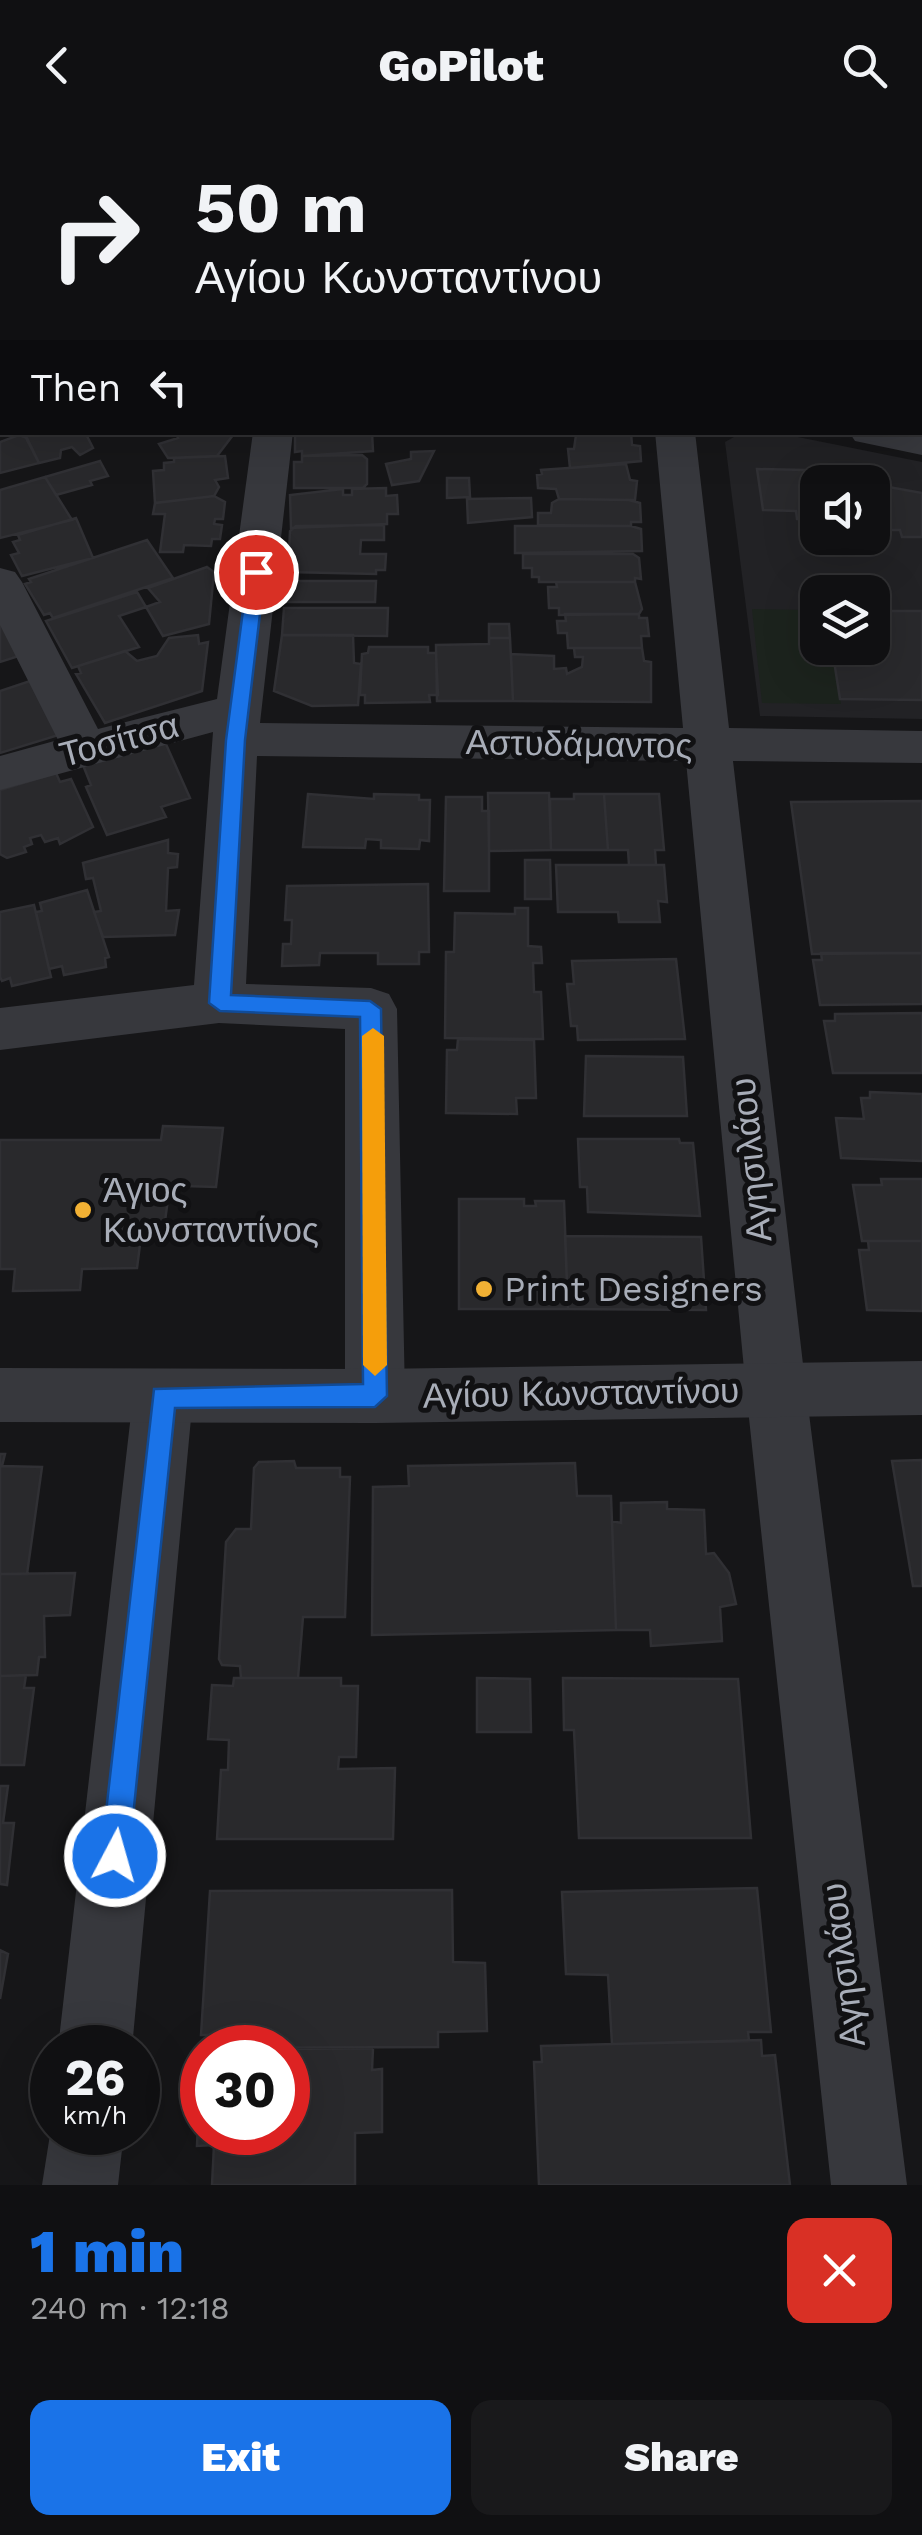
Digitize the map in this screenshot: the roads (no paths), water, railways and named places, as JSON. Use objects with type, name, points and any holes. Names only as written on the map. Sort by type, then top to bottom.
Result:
[{"type":"street","points":[[220,1003],[238,725],[273,435]]},
{"type":"street","name":"Αγησιλάου","points":[[674,435],[776,1390],[869,2185]]},
{"type":"street","points":[[883,435],[922,443]]},
{"type":"street","points":[[0,582],[85,748]]},
{"type":"street","points":[[0,678],[43,664]]},
{"type":"street","name":"Αστυδάμαντος","points":[[238,725],[705,746],[922,748]]},
{"type":"street","name":"Τοσίτσα","points":[[0,774],[85,748],[238,725]]},
{"type":"street","points":[[0,1029],[220,1003],[370,1009],[375,1396]]},
{"type":"street","name":"Αγίου Κωνσταντίνου","points":[[0,1395],[375,1396],[922,1388]]},
{"type":"street","points":[[97,2025],[163,1397]]},
{"type":"street","points":[[80,2185],[83,2155]]},
{"type":"place","name":"Άγιος Κωνσταντίνος","points":[[83,1210]]},
{"type":"place","name":"Print Designers","points":[[484,1289]]}]
